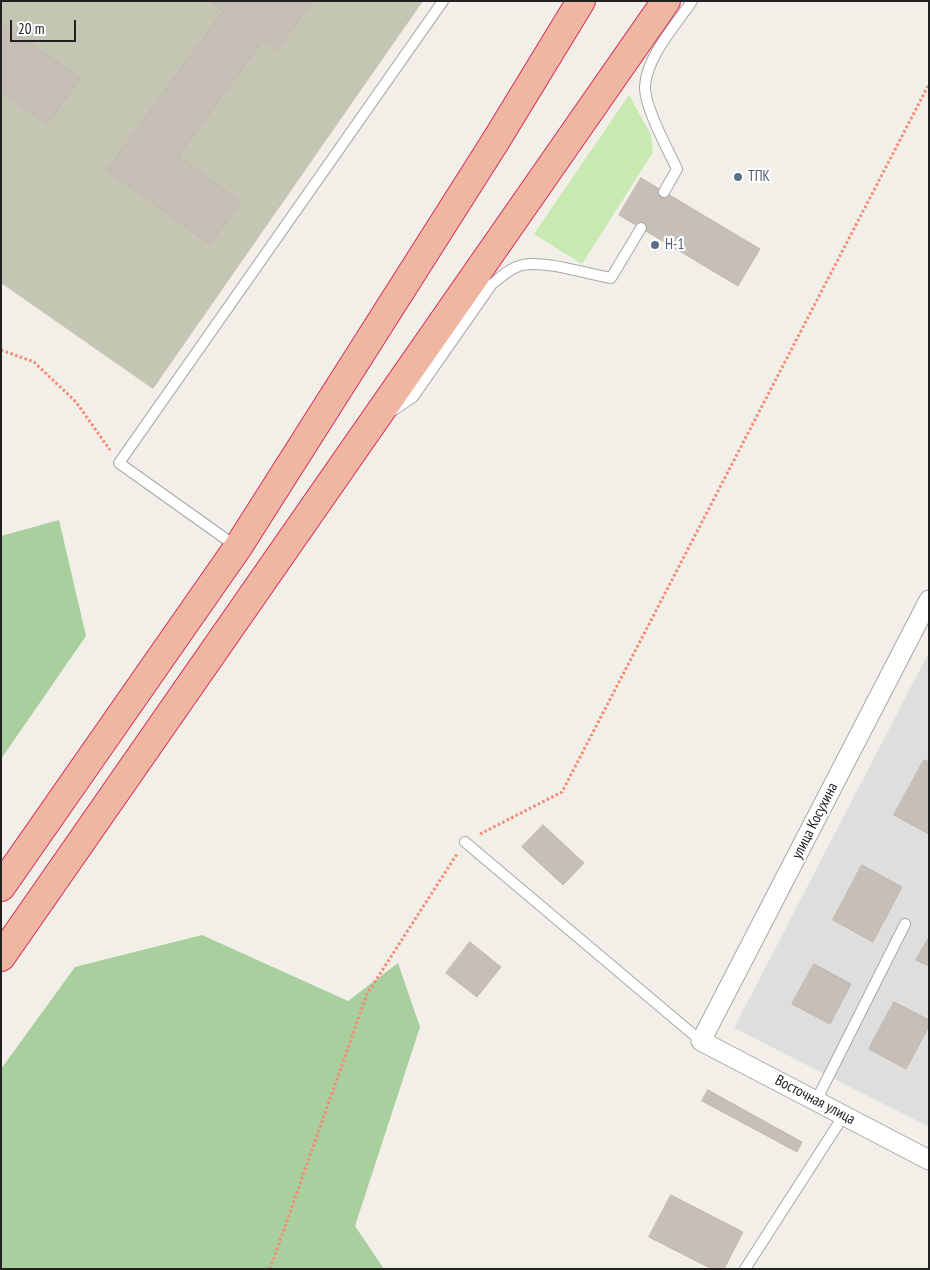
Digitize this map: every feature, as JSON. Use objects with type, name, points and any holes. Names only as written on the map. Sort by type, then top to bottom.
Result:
[{"type":"highway","points":[[1,887],[238,547],[490,150],[581,1]]},
{"type":"highway","points":[[1,957],[666,1]]},
{"type":"street","name":"улица Косухина","points":[[701,1041],[929,600]]},
{"type":"street","name":"Восточная улица","points":[[701,1041],[929,1160]]},
{"type":"lane","points":[[238,547],[120,463],[443,1]]},
{"type":"lane","points":[[664,192],[677,169],[647,102],[645,86],[649,69],[692,1]]},
{"type":"lane","points":[[370,426],[413,396],[492,284],[508,271],[520,266],[534,264],[611,278],[641,228]]},
{"type":"lane","points":[[465,842],[701,1041]]},
{"type":"lane","points":[[816,1101],[905,924]]},
{"type":"lane","points":[[745,1269],[844,1115]]},
{"type":"path","points":[[270,1269],[367,994],[465,842],[562,792],[929,84]]},
{"type":"path","points":[[1,350],[34,362],[76,402],[120,463]]},
{"type":"shaded area","points":[[1,1],[423,1],[153,389],[1,283]]},
{"type":"shaded area","points":[[929,652],[929,1127],[734,1028]]},
{"type":"green space","points":[[629,95],[651,135],[653,152],[582,264],[534,234]]},
{"type":"green space","points":[[59,520],[86,636],[1,759],[1,536]]},
{"type":"green space","points":[[202,935],[348,1001],[398,963],[420,1027],[355,1226],[384,1269],[1,1269],[1,1069],[75,967]]},
{"type":"building","points":[[210,1],[313,1],[277,50],[263,40],[178,156],[241,202],[210,244],[107,170],[223,11]]},
{"type":"building","points":[[1,23],[80,78],[47,124],[1,92]]},
{"type":"building","points":[[641,178],[760,249],[738,286],[619,215]]},
{"type":"building","points":[[924,760],[929,762],[929,834],[894,815]]},
{"type":"building","points":[[543,825],[584,863],[563,885],[522,847]]},
{"type":"building","points":[[862,865],[902,887],[873,942],[833,920]]},
{"type":"building","points":[[929,937],[929,966],[916,960]]},
{"type":"building","points":[[470,942],[501,967],[477,997],[446,973]]},
{"type":"building","points":[[814,964],[851,984],[830,1024],[792,1004]]},
{"type":"building","points":[[894,1002],[929,1020],[929,1026],[906,1069],[869,1049]]},
{"type":"building","points":[[708,1090],[802,1142],[797,1152],[702,1101]]},
{"type":"building","points":[[671,1195],[743,1232],[724,1269],[712,1269],[649,1237]]},
{"type":"place","name":"ТПК","points":[[738,177]]},
{"type":"place","name":"Н-1","points":[[655,245]]}]
